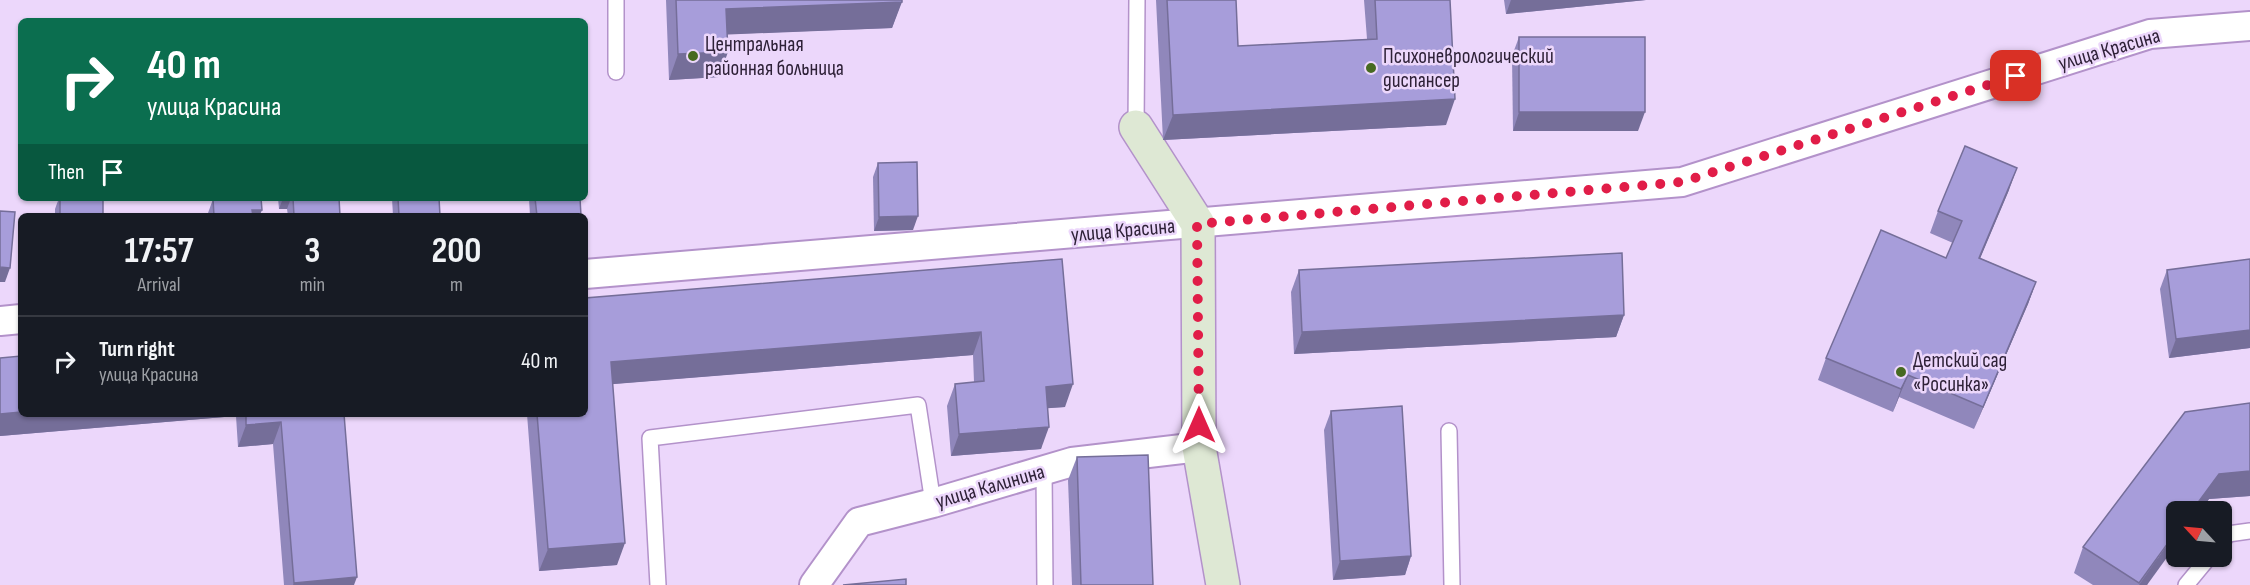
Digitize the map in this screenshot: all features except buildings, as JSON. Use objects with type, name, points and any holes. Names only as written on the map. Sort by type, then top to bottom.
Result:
[{"type":"street","name":"улица Красина","points":[[588,274],[1682,182],[2150,34],[2250,26]]},
{"type":"street","points":[[1136,127],[1197,224],[1199,447],[1223,585]]},
{"type":"street","points":[[0,321],[18,319]]},
{"type":"street","name":"улица Калинина","points":[[816,584],[859,522],[1072,462],[1199,447]]},
{"type":"lane","points":[[616,0],[616,72]]},
{"type":"lane","points":[[1136,127],[1137,0]]},
{"type":"lane","points":[[658,585],[650,438],[918,405],[933,503]]},
{"type":"lane","points":[[1449,431],[1452,585]]},
{"type":"lane","points":[[1044,470],[1045,585]]},
{"type":"lane","points":[[2232,533],[2250,531]]},
{"type":"lane","points":[[2186,585],[2201,567]]},
{"type":"place","name":"Центральная районная больница","points":[[693,56]]},
{"type":"place","name":"Психоневрологический диспансер","points":[[1371,68]]},
{"type":"place","name":"Детский сад «Росинка»","points":[[1901,372]]},
{"type":"route","points":[[1199,425],[1197,224],[1682,182],[2016,76]]}]
